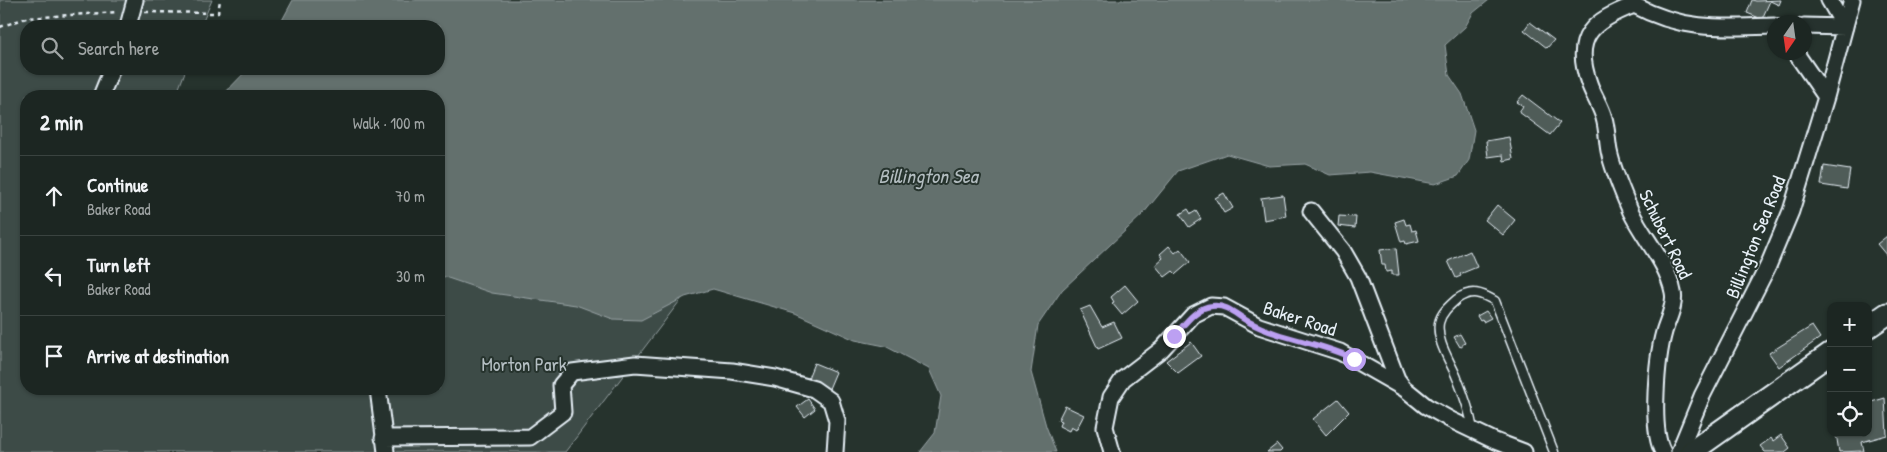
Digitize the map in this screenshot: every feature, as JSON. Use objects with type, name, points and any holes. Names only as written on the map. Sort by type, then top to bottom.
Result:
[{"type":"main road","points":[[1872,324],[1887,314]]},
{"type":"main road","points":[[1692,452],[1827,356]]},
{"type":"street","points":[[1829,0],[1845,27]]},
{"type":"street","name":"Billington Sea Road","points":[[1679,452],[1702,396],[1768,266],[1791,212],[1826,97],[1852,0]]},
{"type":"street","name":"Schubert Road","points":[[1663,452],[1658,434],[1656,411],[1657,367],[1674,294],[1666,272],[1631,212],[1609,152],[1604,118],[1588,82],[1583,48],[1591,28],[1608,15],[1634,5],[1655,16],[1688,25],[1718,28],[1767,26]]},
{"type":"street","points":[[130,20],[134,6]]},
{"type":"street","points":[[1812,26],[1845,27]]},
{"type":"street","points":[[1801,60],[1826,97]]},
{"type":"street","points":[[103,90],[110,75]]},
{"type":"street","points":[[1311,211],[1343,250],[1358,277],[1397,379],[1405,389]]},
{"type":"street","name":"Baker Road","points":[[1112,452],[1105,427],[1111,397],[1124,379],[1162,349],[1193,315],[1211,306],[1224,307],[1259,326],[1340,352],[1405,389],[1426,406],[1473,432],[1524,452]]},
{"type":"street","points":[[379,395],[385,445],[530,437],[563,412],[561,386],[572,372],[635,364],[732,371],[775,378],[814,389],[831,401],[837,421],[835,452]]},
{"type":"lane","points":[[1473,432],[1471,416],[1441,343],[1439,324],[1446,308],[1465,294],[1479,292],[1495,301],[1554,452]]},
{"type":"path","points":[[20,20],[134,6],[218,14],[220,0]]},
{"type":"path","points":[[0,27],[20,20]]},
{"type":"green space","name":"Morton Park","points":[[0,0],[212,0],[204,20],[20,20],[20,75],[184,75],[178,90],[20,90],[20,395],[445,395],[445,260],[695,281],[565,452],[0,452]]},
{"type":"water","name":"Billington Sea","points":[[293,0],[1489,0],[1473,13],[1465,27],[1445,45],[1449,75],[1462,94],[1474,130],[1469,160],[1458,176],[1435,184],[1370,172],[1330,175],[1305,164],[1269,166],[1227,154],[1178,171],[1143,214],[1062,290],[1038,325],[1031,372],[1046,426],[1056,452],[920,452],[935,433],[941,396],[929,369],[885,346],[855,340],[795,313],[713,289],[685,297],[641,320],[613,319],[576,305],[492,293],[445,277],[445,90],[228,90],[242,75],[445,75],[445,20],[282,20]]},
{"type":"building","points":[[1752,0],[1781,0],[1779,5],[1770,1],[1762,19],[1747,13]]},
{"type":"building","points":[[1530,22],[1554,40],[1547,48],[1524,30]]},
{"type":"building","points":[[1523,95],[1560,123],[1550,135],[1519,112],[1523,106],[1517,102]]},
{"type":"building","points":[[1509,137],[1513,159],[1504,161],[1503,155],[1488,157],[1486,141]]},
{"type":"building","points":[[1824,166],[1850,170],[1847,189],[1821,185]]},
{"type":"building","points":[[1224,193],[1233,208],[1224,213],[1215,198]]},
{"type":"building","points":[[1283,195],[1286,216],[1264,220],[1261,198]]},
{"type":"building","points":[[1497,205],[1515,220],[1503,235],[1485,220]]},
{"type":"building","points":[[1188,209],[1191,214],[1196,211],[1201,219],[1189,227],[1180,214]]},
{"type":"building","points":[[1339,216],[1356,217],[1355,228],[1338,226]]},
{"type":"building","points":[[1404,219],[1406,225],[1410,224],[1412,231],[1416,230],[1419,241],[1406,244],[1405,241],[1401,242],[1395,222]]},
{"type":"building","points":[[1887,236],[1887,256],[1877,244]]},
{"type":"building","points":[[1169,246],[1175,253],[1180,249],[1190,262],[1176,274],[1173,271],[1165,277],[1155,265],[1163,258],[1160,254]]},
{"type":"building","points":[[1396,248],[1399,275],[1392,275],[1392,271],[1386,272],[1385,265],[1382,265],[1380,250]]},
{"type":"building","points":[[1470,251],[1477,267],[1460,274],[1461,276],[1456,278],[1448,261]]},
{"type":"building","points":[[1125,285],[1138,301],[1122,315],[1112,303],[1114,302],[1111,297]]},
{"type":"building","points":[[1090,306],[1102,327],[1114,322],[1122,338],[1098,349],[1080,310]]},
{"type":"building","points":[[1486,311],[1491,318],[1483,322],[1482,320],[1480,321],[1477,316]]},
{"type":"building","points":[[1812,326],[1820,338],[1779,367],[1769,353]]},
{"type":"building","points":[[1460,334],[1465,343],[1460,347],[1454,337]]},
{"type":"building","points":[[1191,342],[1201,356],[1178,373],[1166,361]]},
{"type":"building","points":[[814,363],[836,372],[828,391],[808,378]]},
{"type":"building","points":[[1885,398],[1887,435],[1862,442],[1864,451],[1839,452],[1837,437],[1872,437],[1872,402]]},
{"type":"building","points":[[808,399],[815,409],[805,417],[797,407]]},
{"type":"building","points":[[1338,399],[1349,412],[1326,435],[1313,419]]},
{"type":"building","points":[[1065,406],[1084,415],[1076,430],[1071,427],[1069,431],[1059,426],[1061,421],[1058,420]]},
{"type":"building","points":[[1781,435],[1790,448],[1785,452],[1765,452],[1760,446],[1771,438],[1773,441]]},
{"type":"building","points":[[1277,444],[1282,450],[1280,452],[1267,452]]},
{"type":"route","points":[[1174,336],[1193,315],[1211,306],[1224,307],[1259,326],[1340,352],[1354,359]]}]
